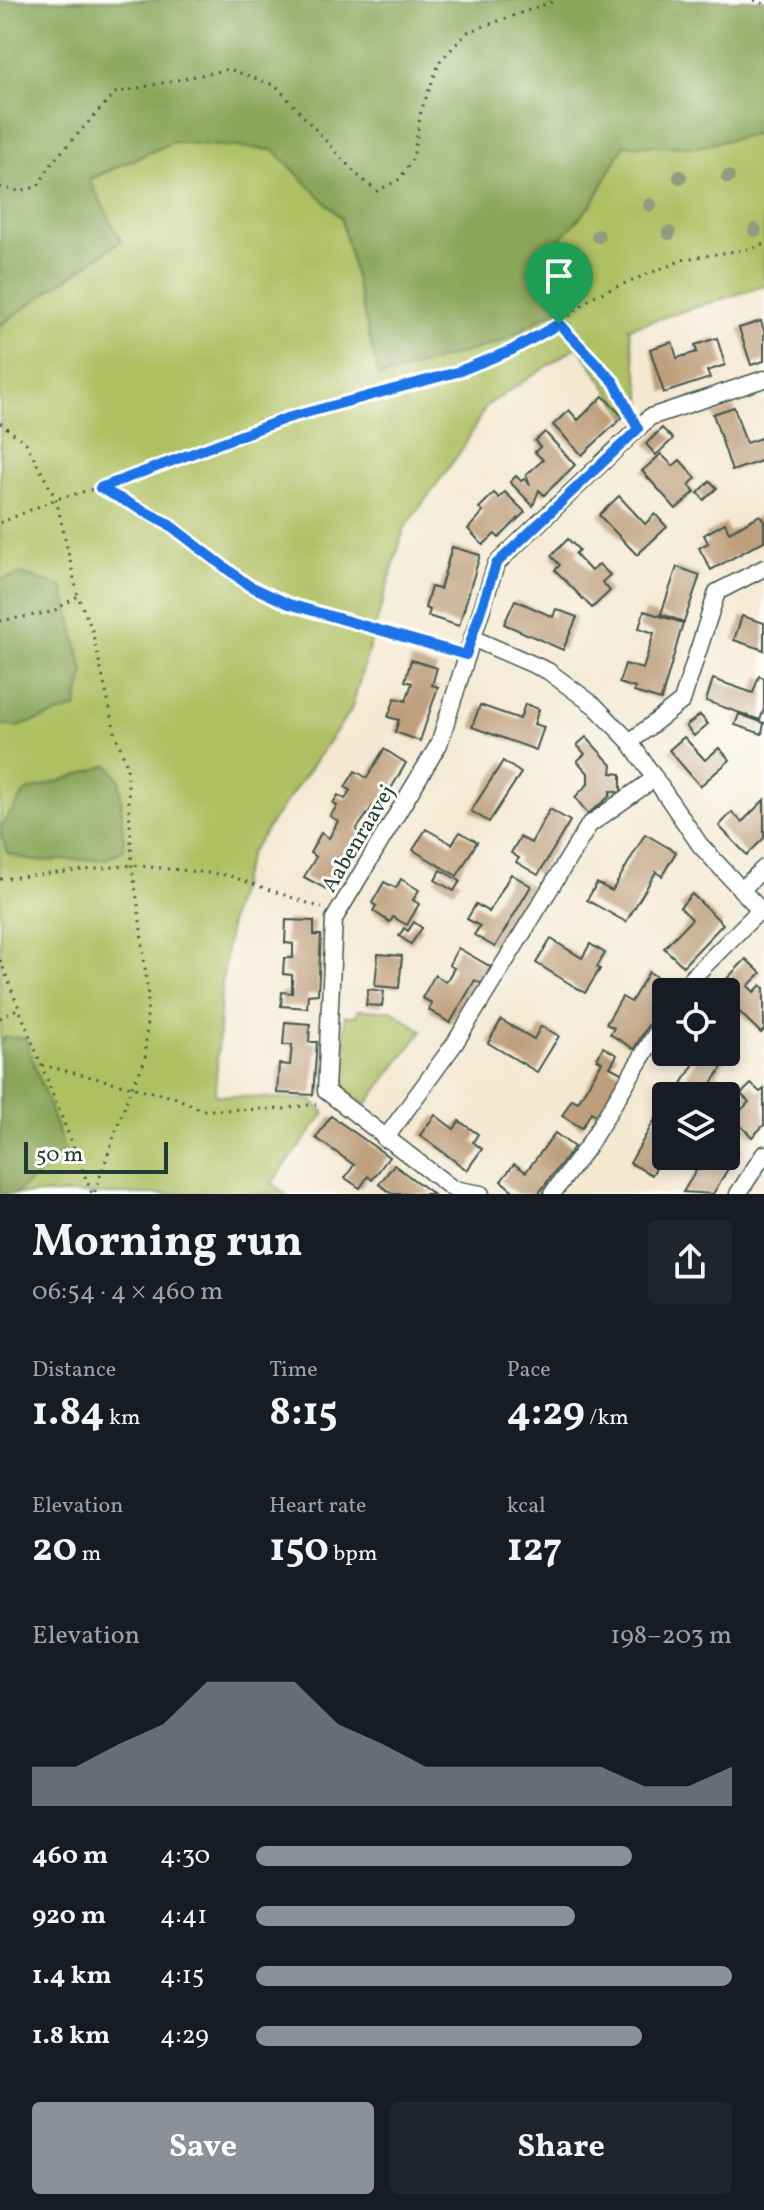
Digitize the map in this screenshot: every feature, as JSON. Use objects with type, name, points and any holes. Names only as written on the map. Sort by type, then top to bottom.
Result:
[{"type":"street","name":"Aabenraavej","points":[[326,1091],[334,919],[439,744],[496,564],[650,417],[764,379]]},
{"type":"street","points":[[630,742],[682,701],[717,592],[764,568]]},
{"type":"street","points":[[472,638],[548,671],[595,706],[630,742],[700,845],[762,912],[692,978]]},
{"type":"street","points":[[385,1139],[455,1043],[589,825],[655,778]]},
{"type":"street","points":[[741,890],[764,868]]},
{"type":"street","points":[[552,1194],[588,1146],[652,1040]]},
{"type":"street","points":[[326,1091],[453,1189],[481,1194]]},
{"type":"street","points":[[738,1194],[764,1154]]},
{"type":"path","points":[[0,187],[18,191],[37,187],[55,159],[115,93],[229,69],[276,86],[356,174],[377,191],[400,179],[413,158],[421,111],[440,61],[468,32],[557,0]]},
{"type":"path","points":[[754,0],[764,4]]},
{"type":"path","points":[[0,523],[56,499],[100,488],[287,418],[457,372],[512,350],[559,324],[594,296],[685,259],[764,244]]},
{"type":"path","points":[[559,324],[614,382],[638,429]]},
{"type":"path","points":[[0,423],[26,443],[56,499],[78,596],[92,630],[116,736],[127,765],[132,865],[148,996],[145,1061],[131,1088],[93,1194]]},
{"type":"path","points":[[100,488],[167,523],[248,585],[289,604],[466,655]]},
{"type":"path","points":[[0,621],[52,612],[78,596]]},
{"type":"path","points":[[0,879],[132,865],[227,875],[337,913]]},
{"type":"path","points":[[0,960],[93,1194]]},
{"type":"path","points":[[0,1018],[19,1008]]},
{"type":"path","points":[[42,1065],[177,1098],[201,1110],[283,1109],[320,1103],[326,1091]]},
{"type":"green space","points":[[0,0],[764,0],[764,132],[696,147],[624,145],[592,204],[551,249],[565,305],[500,342],[379,377],[341,218],[274,150],[173,142],[89,179],[121,241],[0,325]]},
{"type":"green space","points":[[764,132],[764,286],[629,328],[643,405],[627,417],[578,346],[486,406],[463,448],[404,529],[351,710],[250,853],[231,914],[222,982],[215,1095],[311,1100],[325,1113],[272,1183],[286,1194],[0,1194],[0,325],[121,241],[89,180],[173,142],[275,150],[341,218],[379,377],[500,342],[551,249],[592,204],[624,145],[696,147]]},
{"type":"green space","points":[[21,574],[63,587],[84,673],[76,708],[17,727],[0,725],[0,580]]},
{"type":"green space","points":[[109,765],[120,780],[124,850],[106,859],[32,861],[7,853],[0,829],[25,792]]},
{"type":"green space","points":[[357,1010],[392,1010],[422,1031],[366,1105],[343,1088],[345,1016],[356,1016]]},
{"type":"green space","points":[[4,1037],[25,1038],[65,1152],[15,1194],[0,1194],[0,1044]]},
{"type":"building","points":[[761,321],[764,361],[751,365],[739,328]]},
{"type":"building","points":[[717,338],[725,365],[707,371],[710,378],[664,393],[650,349],[672,342],[677,358],[697,352],[695,345]]},
{"type":"building","points":[[603,396],[623,417],[582,455],[553,425],[569,410],[578,420]]},
{"type":"building","points":[[734,407],[746,443],[764,437],[764,460],[732,471],[713,414]]},
{"type":"building","points":[[662,428],[673,439],[656,455],[646,444]]},
{"type":"building","points":[[545,432],[575,465],[544,495],[539,490],[533,506],[510,482],[516,476],[530,485],[526,475],[543,460],[535,452],[540,447],[535,441]]},
{"type":"building","points":[[661,454],[673,466],[680,460],[696,478],[689,485],[695,492],[676,509],[642,471]]},
{"type":"building","points":[[710,481],[717,488],[704,500],[698,493]]},
{"type":"building","points":[[505,492],[525,512],[499,538],[495,534],[483,545],[468,529],[483,512],[479,508],[494,493],[499,498]]},
{"type":"building","points":[[619,496],[645,524],[655,514],[667,527],[637,555],[599,515]]},
{"type":"building","points":[[760,515],[764,521],[764,541],[711,570],[699,548],[708,543],[704,535],[725,523],[729,532]]},
{"type":"building","points":[[568,539],[579,550],[575,554],[591,571],[599,564],[610,575],[602,582],[610,591],[592,608],[555,570],[560,565],[551,556]]},
{"type":"building","points":[[452,547],[480,555],[459,626],[428,616],[430,610],[425,608],[431,587],[440,589]]},
{"type":"building","points":[[677,567],[700,575],[684,622],[661,614]]},
{"type":"building","points":[[515,600],[553,617],[556,609],[577,617],[563,650],[504,624]]},
{"type":"building","points":[[644,611],[683,623],[661,700],[634,692],[635,688],[619,683],[625,664],[643,669],[654,633],[639,628]]},
{"type":"building","points":[[742,616],[764,623],[764,650],[734,640]]},
{"type":"building","points":[[411,660],[437,668],[432,685],[438,687],[420,741],[395,732],[399,720],[388,717],[395,698],[406,701],[412,683],[405,681]]},
{"type":"building","points":[[759,676],[764,678],[764,709],[760,720],[706,701],[713,679],[753,693]]},
{"type":"building","points":[[525,704],[539,709],[534,724],[544,727],[536,750],[472,727],[480,705],[520,719]]},
{"type":"building","points":[[739,714],[764,723],[762,734],[735,725]]},
{"type":"building","points":[[700,715],[708,724],[694,736],[686,726]]},
{"type":"building","points":[[586,737],[612,765],[611,773],[621,774],[621,793],[610,791],[610,796],[588,814],[575,797],[588,784],[588,773],[577,761],[585,754],[577,745]]},
{"type":"building","points":[[684,737],[705,760],[719,748],[730,760],[700,786],[669,750]]},
{"type":"building","points":[[384,749],[406,763],[379,809],[373,806],[356,830],[360,833],[352,851],[326,889],[304,877],[316,857],[310,853],[321,833],[329,838],[338,821],[330,816],[337,806],[333,803],[338,795],[345,799],[350,790],[345,787],[355,771],[367,778]]},
{"type":"building","points":[[503,761],[521,773],[489,822],[471,811]]},
{"type":"building","points":[[764,800],[764,838],[747,855],[719,826],[732,812],[742,822]]},
{"type":"building","points":[[550,809],[570,821],[538,875],[516,862],[519,858],[511,853],[520,837],[531,843]]},
{"type":"building","points":[[426,829],[452,844],[460,832],[477,842],[457,876],[413,850]]},
{"type":"building","points":[[645,834],[676,852],[662,876],[656,872],[626,922],[587,900],[597,883],[612,891]]},
{"type":"building","points":[[441,870],[460,881],[454,891],[435,880]]},
{"type":"building","points":[[511,874],[531,886],[495,947],[474,935],[480,926],[467,919],[476,904],[489,912]]},
{"type":"building","points":[[401,879],[419,890],[413,900],[419,904],[407,925],[393,917],[390,922],[373,911],[376,906],[372,903],[384,882],[396,888]]},
{"type":"building","points":[[692,894],[723,924],[683,966],[664,948],[692,919],[680,907]]},
{"type":"building","points":[[286,920],[314,921],[314,935],[321,935],[318,994],[308,995],[307,1008],[281,1006],[282,992],[292,993],[292,975],[283,974],[284,958],[293,958],[293,944],[285,943]]},
{"type":"building","points":[[414,922],[422,928],[411,944],[399,936],[404,928],[408,931]]},
{"type":"building","points":[[551,939],[582,958],[590,944],[605,953],[597,967],[600,969],[585,993],[536,963]]},
{"type":"building","points":[[458,948],[491,967],[482,984],[475,980],[450,1023],[429,1010],[432,1003],[422,998],[435,975],[446,982],[454,968],[449,965]]},
{"type":"building","points":[[378,954],[402,956],[399,988],[375,986]]},
{"type":"building","points":[[746,959],[761,973],[748,986],[754,992],[761,985],[764,988],[764,1030],[761,1033],[740,1013],[740,978],[728,978]]},
{"type":"building","points":[[649,972],[658,978],[652,978],[652,1018],[634,1049],[610,1034],[614,1028],[606,1024],[622,997],[631,1002]]},
{"type":"building","points":[[368,989],[384,991],[382,1006],[366,1005]]},
{"type":"building","points":[[501,1020],[534,1039],[541,1026],[559,1036],[537,1072],[488,1043]]},
{"type":"building","points":[[285,1022],[310,1024],[309,1042],[317,1042],[313,1095],[277,1093],[279,1064],[290,1065],[292,1045],[283,1045]]},
{"type":"building","points":[[603,1047],[617,1055],[610,1067],[623,1074],[598,1116],[591,1112],[582,1128],[562,1116],[572,1099],[578,1102],[602,1062],[597,1059]]},
{"type":"building","points":[[693,1066],[723,1066],[713,1082],[683,1082]]},
{"type":"building","points":[[751,1084],[760,1092],[764,1089],[764,1125],[752,1137],[740,1125],[740,1111],[749,1102],[741,1094]]},
{"type":"building","points":[[435,1115],[454,1129],[459,1121],[478,1134],[473,1142],[482,1149],[467,1170],[420,1135]]},
{"type":"building","points":[[331,1116],[389,1157],[372,1180],[368,1176],[360,1188],[345,1178],[354,1165],[316,1138]]},
{"type":"building","points":[[652,1124],[652,1170],[655,1170],[652,1175],[630,1163]]},
{"type":"building","points":[[555,1133],[574,1147],[538,1194],[517,1194],[501,1181],[514,1164],[526,1172]]},
{"type":"building","points":[[394,1165],[433,1194],[392,1194],[379,1184]]},
{"type":"building","points":[[696,1170],[727,1170],[713,1194],[683,1192]]},
{"type":"route","points":[[559,324],[614,382],[638,429],[496,564],[466,655],[289,604],[248,585],[167,523],[100,488],[287,418],[457,372],[512,350],[559,324]]}]
